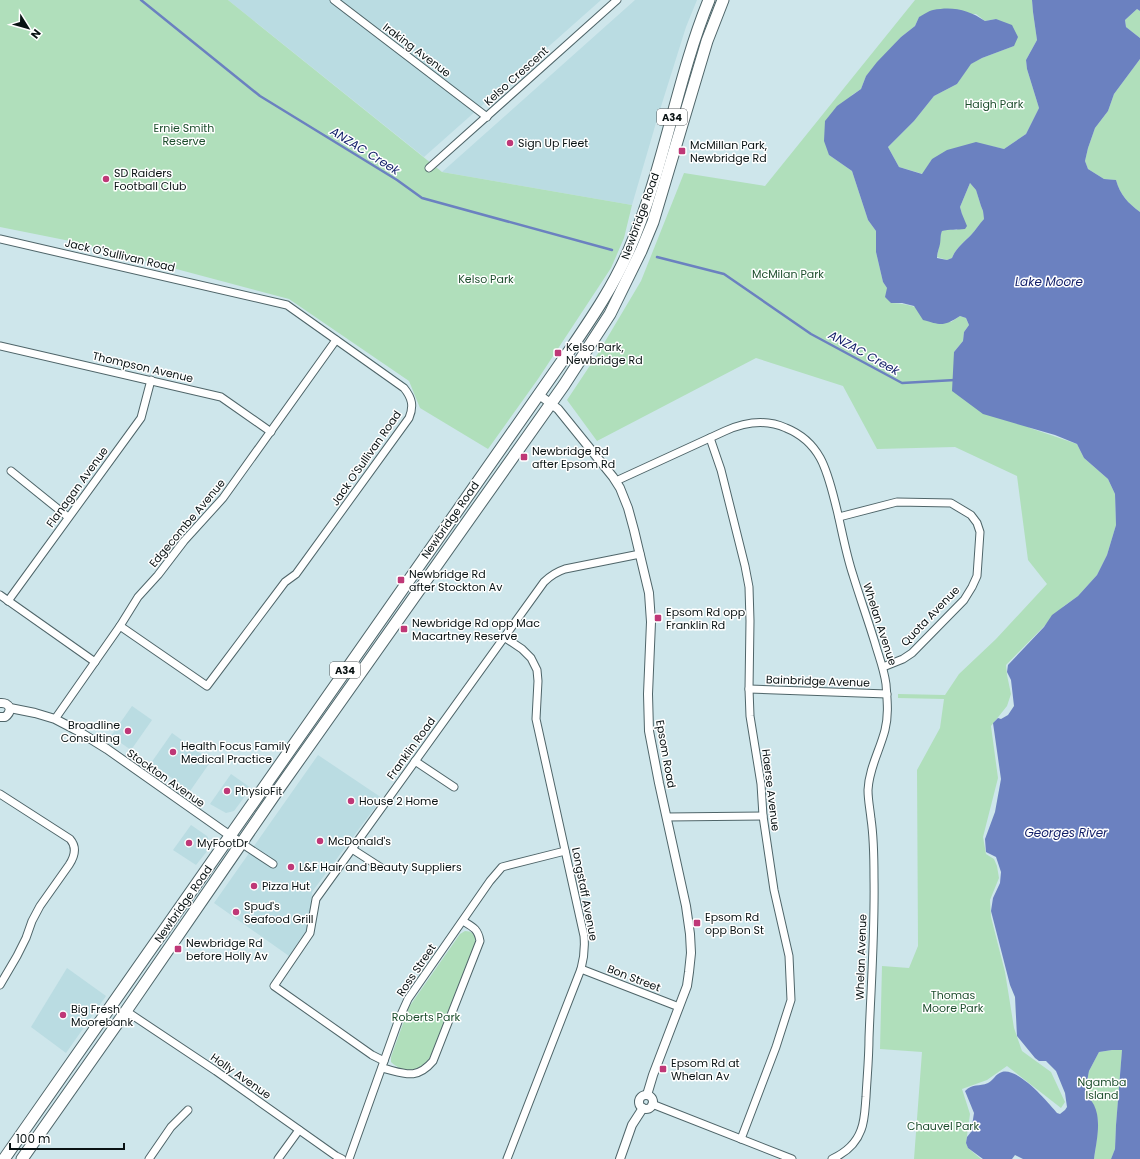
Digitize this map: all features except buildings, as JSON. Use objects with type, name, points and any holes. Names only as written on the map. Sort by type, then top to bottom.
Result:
[{"type":"highway","name":"Newbridge Road","points":[[4,1159],[593,316],[621,266],[635,235],[647,201],[687,66],[709,0]]},
{"type":"highway","name":"Newbridge Road","points":[[22,1159],[241,843],[551,403],[610,314],[634,267],[646,239],[660,198],[707,41],[723,0]]},
{"type":"street","name":"Iraking Avenue","points":[[334,0],[487,117]]},
{"type":"street","name":"Kelso Crescent","points":[[429,168],[617,0]]},
{"type":"street","name":"Jack O'Sullivan Road","points":[[0,239],[287,305],[404,388],[409,394],[413,406],[409,418],[296,574],[285,582],[207,686],[120,626]]},
{"type":"street","name":"Edgecombe Avenue","points":[[55,719],[138,598],[184,541],[223,498],[336,340]]},
{"type":"street","name":"Thompson Avenue","points":[[0,346],[221,397],[271,432]]},
{"type":"street","name":"Flanagan Avenue","points":[[8,601],[141,418],[151,380]]},
{"type":"street","name":"Epsom Road","points":[[538,394],[558,409],[616,482],[628,508],[649,593],[651,614],[648,700],[649,731],[686,906],[691,953],[690,972],[687,986],[653,1074],[647,1095]]},
{"type":"street","name":"Whelan Avenue","points":[[616,482],[739,425],[751,423],[780,425],[797,433],[810,443],[828,472],[852,574],[883,668],[888,711],[882,742],[870,772],[868,789],[868,802],[872,820],[874,917],[868,1067],[864,1116],[861,1130],[844,1157],[832,1159]]},
{"type":"street","name":"Haerse Avenue","points":[[710,438],[721,470],[749,587],[750,716],[761,784],[763,816],[774,890],[789,956],[791,1000],[776,1047],[741,1139]]},
{"type":"street","points":[[11,471],[68,517]]},
{"type":"street","name":"Quota Avenue","points":[[839,517],[898,502],[951,503],[971,516],[977,523],[980,532],[977,576],[964,600],[912,653],[883,668]]},
{"type":"street","name":"Franklin Road","points":[[383,1064],[274,986],[310,932],[316,899],[544,582],[550,576],[565,569],[640,554]]},
{"type":"street","points":[[0,595],[95,662]]},
{"type":"street","name":"Longstaff Avenue","points":[[504,637],[522,648],[531,658],[536,670],[538,681],[536,719],[584,936],[585,947],[581,969],[507,1159]]},
{"type":"street","name":"Bainbridge Avenue","points":[[749,690],[887,694]]},
{"type":"street","name":"Stockton Avenue","points":[[0,703],[8,704],[10,708],[55,719],[78,731],[107,749],[241,843]]},
{"type":"street","points":[[0,718],[8,716],[10,708]]},
{"type":"street","points":[[415,762],[454,787]]},
{"type":"street","points":[[0,794],[70,839],[78,849],[40,906],[17,956],[0,985]]},
{"type":"street","points":[[667,817],[763,816]]},
{"type":"street","points":[[241,843],[272,864]]},
{"type":"street","points":[[352,849],[380,867]]},
{"type":"street","name":"Ross Street","points":[[349,1159],[399,1019],[408,1000],[490,881],[502,867],[565,851]]},
{"type":"street","points":[[383,1064],[410,1075],[427,1068],[433,1061],[480,941],[479,933],[463,921]]},
{"type":"street","name":"Bon Street","points":[[581,969],[679,1007]]},
{"type":"street","name":"Holly Avenue","points":[[126,1011],[216,1071],[342,1159]]},
{"type":"street","points":[[647,1095],[652,1098],[652,1104],[650,1108],[643,1108],[640,1104],[640,1100],[643,1096],[647,1095]]},
{"type":"street","points":[[652,1104],[792,1159]]},
{"type":"street","points":[[620,1159],[632,1125],[643,1108]]},
{"type":"street","points":[[148,1159],[171,1127],[188,1110]]},
{"type":"street","points":[[278,1159],[299,1130]]},
{"type":"shaded area","points":[[228,0],[601,0],[424,157]]},
{"type":"shaded area","points":[[635,0],[697,0],[686,27],[632,205],[442,172]]},
{"type":"shaded area","points":[[132,706],[152,720],[131,750],[111,736]]},
{"type":"shaded area","points":[[172,733],[211,761],[190,791],[151,763]]},
{"type":"shaded area","points":[[318,755],[382,798],[312,892],[309,926],[289,956],[214,903]]},
{"type":"shaded area","points":[[231,774],[251,788],[234,811],[226,813],[210,804]]},
{"type":"shaded area","points":[[191,825],[207,836],[209,840],[208,850],[196,865],[173,850]]},
{"type":"shaded area","points":[[67,968],[106,996],[66,1053],[31,1027]]},
{"type":"green space","name":"Ernie Smith Reserve","points":[[0,0],[228,0],[442,172],[632,205],[624,238],[611,268],[538,379],[488,449],[420,408],[409,381],[289,299],[75,242],[0,227]]},
{"type":"green space","points":[[915,0],[1032,0],[1037,40],[1026,60],[1027,69],[1039,108],[1026,134],[1004,149],[976,143],[932,159],[923,174],[899,167],[888,147],[914,121],[934,96],[957,84],[970,64],[1014,46],[996,19],[985,21],[976,14],[919,17],[915,26],[901,37],[866,76],[861,89],[852,95],[829,155],[852,171],[868,220],[876,231],[876,252],[883,282],[887,288],[891,303],[899,303],[914,307],[951,322],[960,316],[966,318],[969,325],[964,332],[963,341],[954,352],[1030,428],[1077,444],[1084,458],[1108,479],[1115,494],[1116,525],[1107,555],[1097,575],[1078,596],[1064,606],[1006,665],[1011,694],[1007,706],[991,726],[998,778],[983,837],[986,854],[994,859],[999,878],[990,900],[991,917],[1005,972],[1014,1028],[1022,1051],[1051,1072],[1065,1102],[1061,1108],[1007,1066],[987,1080],[962,1089],[970,1114],[966,1143],[968,1148],[981,1159],[914,1159],[922,1052],[880,1049],[882,966],[909,968],[918,946],[917,770],[940,728],[944,699],[898,698],[898,694],[945,695],[959,674],[996,639],[1047,584],[1028,560],[1017,476],[955,447],[877,449],[843,386],[756,358],[597,441],[567,400],[597,355],[641,281],[684,173],[765,186]]},
{"type":"green space","points":[[1137,9],[1140,11],[1140,38],[1126,27],[1125,20]]},
{"type":"green space","points":[[1140,59],[1140,212],[1125,198],[1116,180],[1104,179],[1088,169],[1085,161],[1095,128],[1108,111],[1114,94]]},
{"type":"green space","points":[[970,183],[976,190],[984,219],[958,248],[952,258],[947,260],[937,257],[940,241],[939,237],[942,231],[949,229],[957,230],[962,214],[960,207]]},
{"type":"green space","name":"Roberts Park","points":[[465,931],[473,934],[475,943],[431,1055],[423,1065],[418,1068],[413,1070],[402,1069],[391,1062],[391,1057],[409,1007],[460,934]]},
{"type":"green space","name":"Ngamba Island","points":[[1122,1050],[1115,1149],[1111,1159],[1094,1159],[1098,1120],[1085,1092],[1089,1071],[1099,1052]]},
{"type":"water","points":[[1032,0],[1140,0],[1140,11],[1137,9],[1125,20],[1126,27],[1140,38],[1140,59],[1114,94],[1108,111],[1095,128],[1085,161],[1088,169],[1104,179],[1116,180],[1125,198],[1140,212],[1140,1159],[1111,1159],[1115,1149],[1122,1050],[1099,1052],[1089,1071],[1085,1092],[1094,1105],[1098,1118],[1098,1132],[1094,1159],[1023,1159],[1015,1155],[1012,1159],[983,1159],[968,1148],[966,1143],[967,1137],[971,1132],[974,1113],[965,1091],[973,1086],[988,1083],[1002,1072],[1009,1072],[1024,1080],[1040,1094],[1057,1113],[1060,1114],[1067,1107],[1065,1093],[1056,1071],[1046,1061],[1039,1061],[1035,1058],[1017,1036],[1015,997],[1010,985],[991,911],[993,898],[1000,883],[1001,872],[996,857],[986,852],[985,839],[995,812],[1001,779],[993,723],[998,718],[1001,719],[1008,715],[1014,706],[1011,680],[1007,672],[1008,665],[1044,627],[1052,615],[1078,596],[1097,575],[1107,555],[1116,525],[1115,494],[1108,479],[1084,458],[1077,444],[1055,435],[983,414],[952,391],[954,352],[963,341],[964,332],[969,325],[966,318],[960,316],[950,322],[942,324],[934,323],[923,320],[914,306],[902,303],[891,303],[885,297],[887,288],[883,282],[876,252],[876,231],[868,220],[852,171],[829,155],[824,141],[825,121],[837,106],[861,89],[866,76],[877,62],[901,37],[915,26],[919,17],[927,12],[947,8],[973,14],[985,21],[996,19],[1012,25],[1018,37],[1014,46],[982,58],[971,64],[957,84],[934,96],[914,121],[888,147],[899,167],[922,174],[932,159],[947,150],[976,142],[1004,149],[1026,134],[1039,108],[1027,69],[1026,60],[1037,40]],"holes":[[[970,183],[976,190],[984,219],[958,248],[952,258],[947,260],[937,258],[942,231],[965,229],[967,226],[960,207]]]},
{"type":"waterway","name":"ANZAC Creek","points":[[141,0],[260,96],[397,180],[422,198],[612,250]]},
{"type":"waterway","name":"ANZAC Creek","points":[[657,257],[724,274],[811,334],[902,383],[955,380]]},
{"type":"place","name":"Sign Up Fleet","points":[[510,143]]},
{"type":"place","name":"McMillan Park, Newbridge Rd","points":[[682,151]]},
{"type":"place","name":"SD Raiders Football Club","points":[[106,179]]},
{"type":"place","name":"Kelso Park, Newbridge Rd","points":[[558,353]]},
{"type":"place","name":"Newbridge Rd after Epsom Rd","points":[[524,457]]},
{"type":"place","name":"Newbridge Rd after Stockton Av","points":[[401,580]]},
{"type":"place","name":"Epsom Rd opp Franklin Rd","points":[[658,618]]},
{"type":"place","name":"Newbridge Rd opp Mac Macartney Reserve","points":[[404,629]]},
{"type":"place","name":"Broadline Consulting","points":[[128,731]]},
{"type":"place","name":"Health Focus Family Medical Practice","points":[[173,752]]},
{"type":"place","name":"PhysioFit","points":[[227,791]]},
{"type":"place","name":"House 2 Home","points":[[351,801]]},
{"type":"place","name":"McDonald's","points":[[320,841]]},
{"type":"place","name":"MyFootDr","points":[[189,843]]},
{"type":"place","name":"L&F Hair and Beauty Suppliers","points":[[291,867]]},
{"type":"place","name":"Pizza Hut","points":[[254,886]]},
{"type":"place","name":"Spud's Seafood Grill","points":[[236,912]]},
{"type":"place","name":"Epsom Rd opp Bon St","points":[[697,923]]},
{"type":"place","name":"Newbridge Rd before Holly Av","points":[[178,949]]},
{"type":"place","name":"Big Fresh Moorebank","points":[[63,1015]]},
{"type":"place","name":"Epsom Rd at Whelan Av","points":[[663,1069]]},
{"type":"park label","name":"Haigh Park","points":[[994,104]]},
{"type":"park label","name":"McMilan Park","points":[[788,274]]},
{"type":"park label","name":"Kelso Park","points":[[486,279]]},
{"type":"park label","name":"Thomas Moore Park","points":[[953,1001]]},
{"type":"park label","name":"Chauvel Park","points":[[943,1126]]},
{"type":"water label","name":"Lake Moore","points":[[1049,282]]},
{"type":"water label","name":"Georges River","points":[[1066,833]]}]
